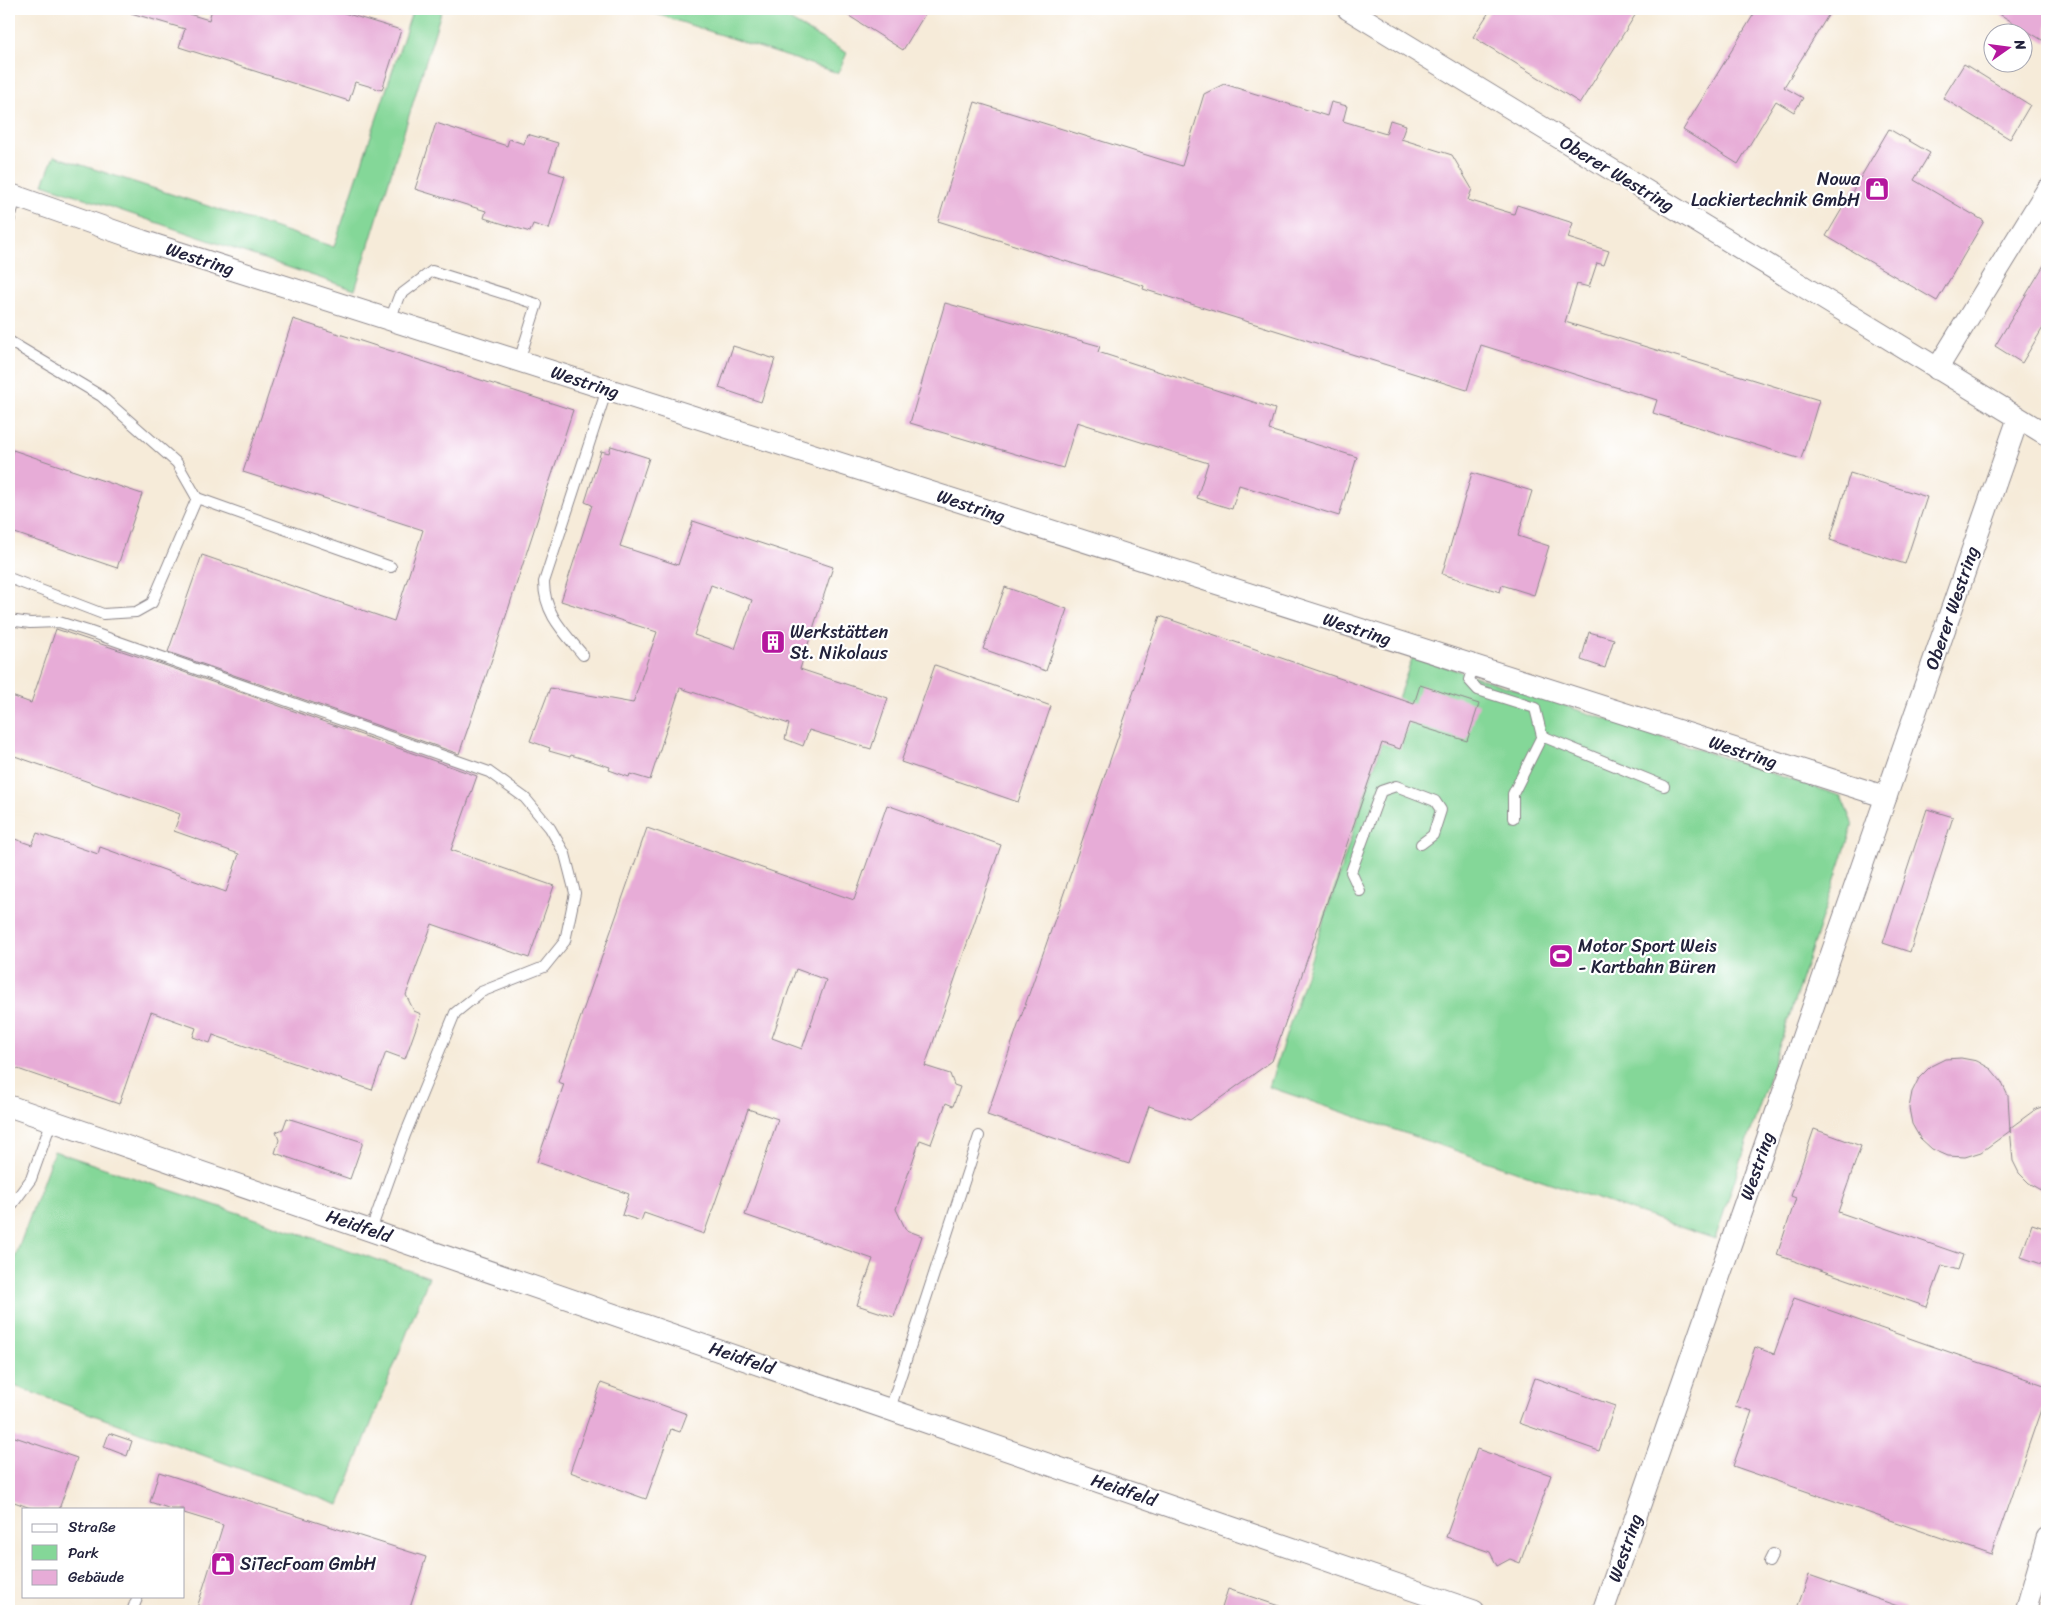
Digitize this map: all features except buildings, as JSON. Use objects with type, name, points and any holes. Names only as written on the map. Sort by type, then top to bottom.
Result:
[{"type":"street","name":"Oberer Westring","points":[[1348,9],[2047,435]]},
{"type":"street","points":[[1937,369],[2047,190]]},
{"type":"street","name":"Westring","points":[[12,195],[142,241],[1886,798],[1603,1611]]},
{"type":"street","name":"Oberer Westring","points":[[1886,798],[2018,418]]},
{"type":"street","name":"Heidfeld","points":[[9,1106],[1474,1611]]},
{"type":"street","points":[[2026,1611],[2047,1538]]},
{"type":"lane","points":[[9,222],[12,195]]},
{"type":"lane","points":[[390,320],[400,296],[432,271],[537,304],[519,361]]},
{"type":"lane","points":[[9,341],[100,396],[177,463],[197,498],[391,567]]},
{"type":"lane","points":[[583,656],[549,611],[544,593],[544,582],[607,389]]},
{"type":"lane","points":[[9,578],[103,614],[136,612],[152,604],[197,498]]},
{"type":"lane","points":[[9,620],[30,623],[59,622],[88,631],[489,772],[524,798],[550,828],[565,854],[575,893],[564,941],[544,967],[481,992],[455,1013],[405,1135],[371,1230]]},
{"type":"lane","points":[[1473,667],[1469,680],[1478,690],[1535,708],[1542,736],[1513,794],[1513,818]]},
{"type":"lane","points":[[1542,736],[1664,786]]},
{"type":"lane","points":[[1360,891],[1351,872],[1381,791],[1396,786],[1435,801],[1441,810],[1432,835],[1421,844]]},
{"type":"lane","points":[[9,1209],[31,1179],[52,1120]]},
{"type":"lane","points":[[890,1409],[980,1136]]},
{"type":"lane","points":[[132,1611],[137,1598]]},
{"type":"green space","points":[[413,9],[442,9],[355,290],[43,184],[54,156],[334,247]]},
{"type":"green space","points":[[641,9],[770,9],[847,53],[838,73]]},
{"type":"green space","name":"Motor Sport Weis - Kartbahn Büren","points":[[1413,656],[1841,796],[1853,825],[1715,1239],[1269,1087],[1382,743]]},
{"type":"green space","points":[[54,1151],[429,1277],[339,1505],[9,1384],[9,1274]]},
{"type":"place","name":"Nowa Lackiertechnik GmbH","points":[[1877,189]]},
{"type":"place","name":"Werkstätten St. Nikolaus","points":[[773,642]]},
{"type":"place","name":"Motor Sport Weis - Kartbahn Büren","points":[[1561,956]]},
{"type":"place","name":"SiTecFoam GmbH","points":[[223,1564]]}]
